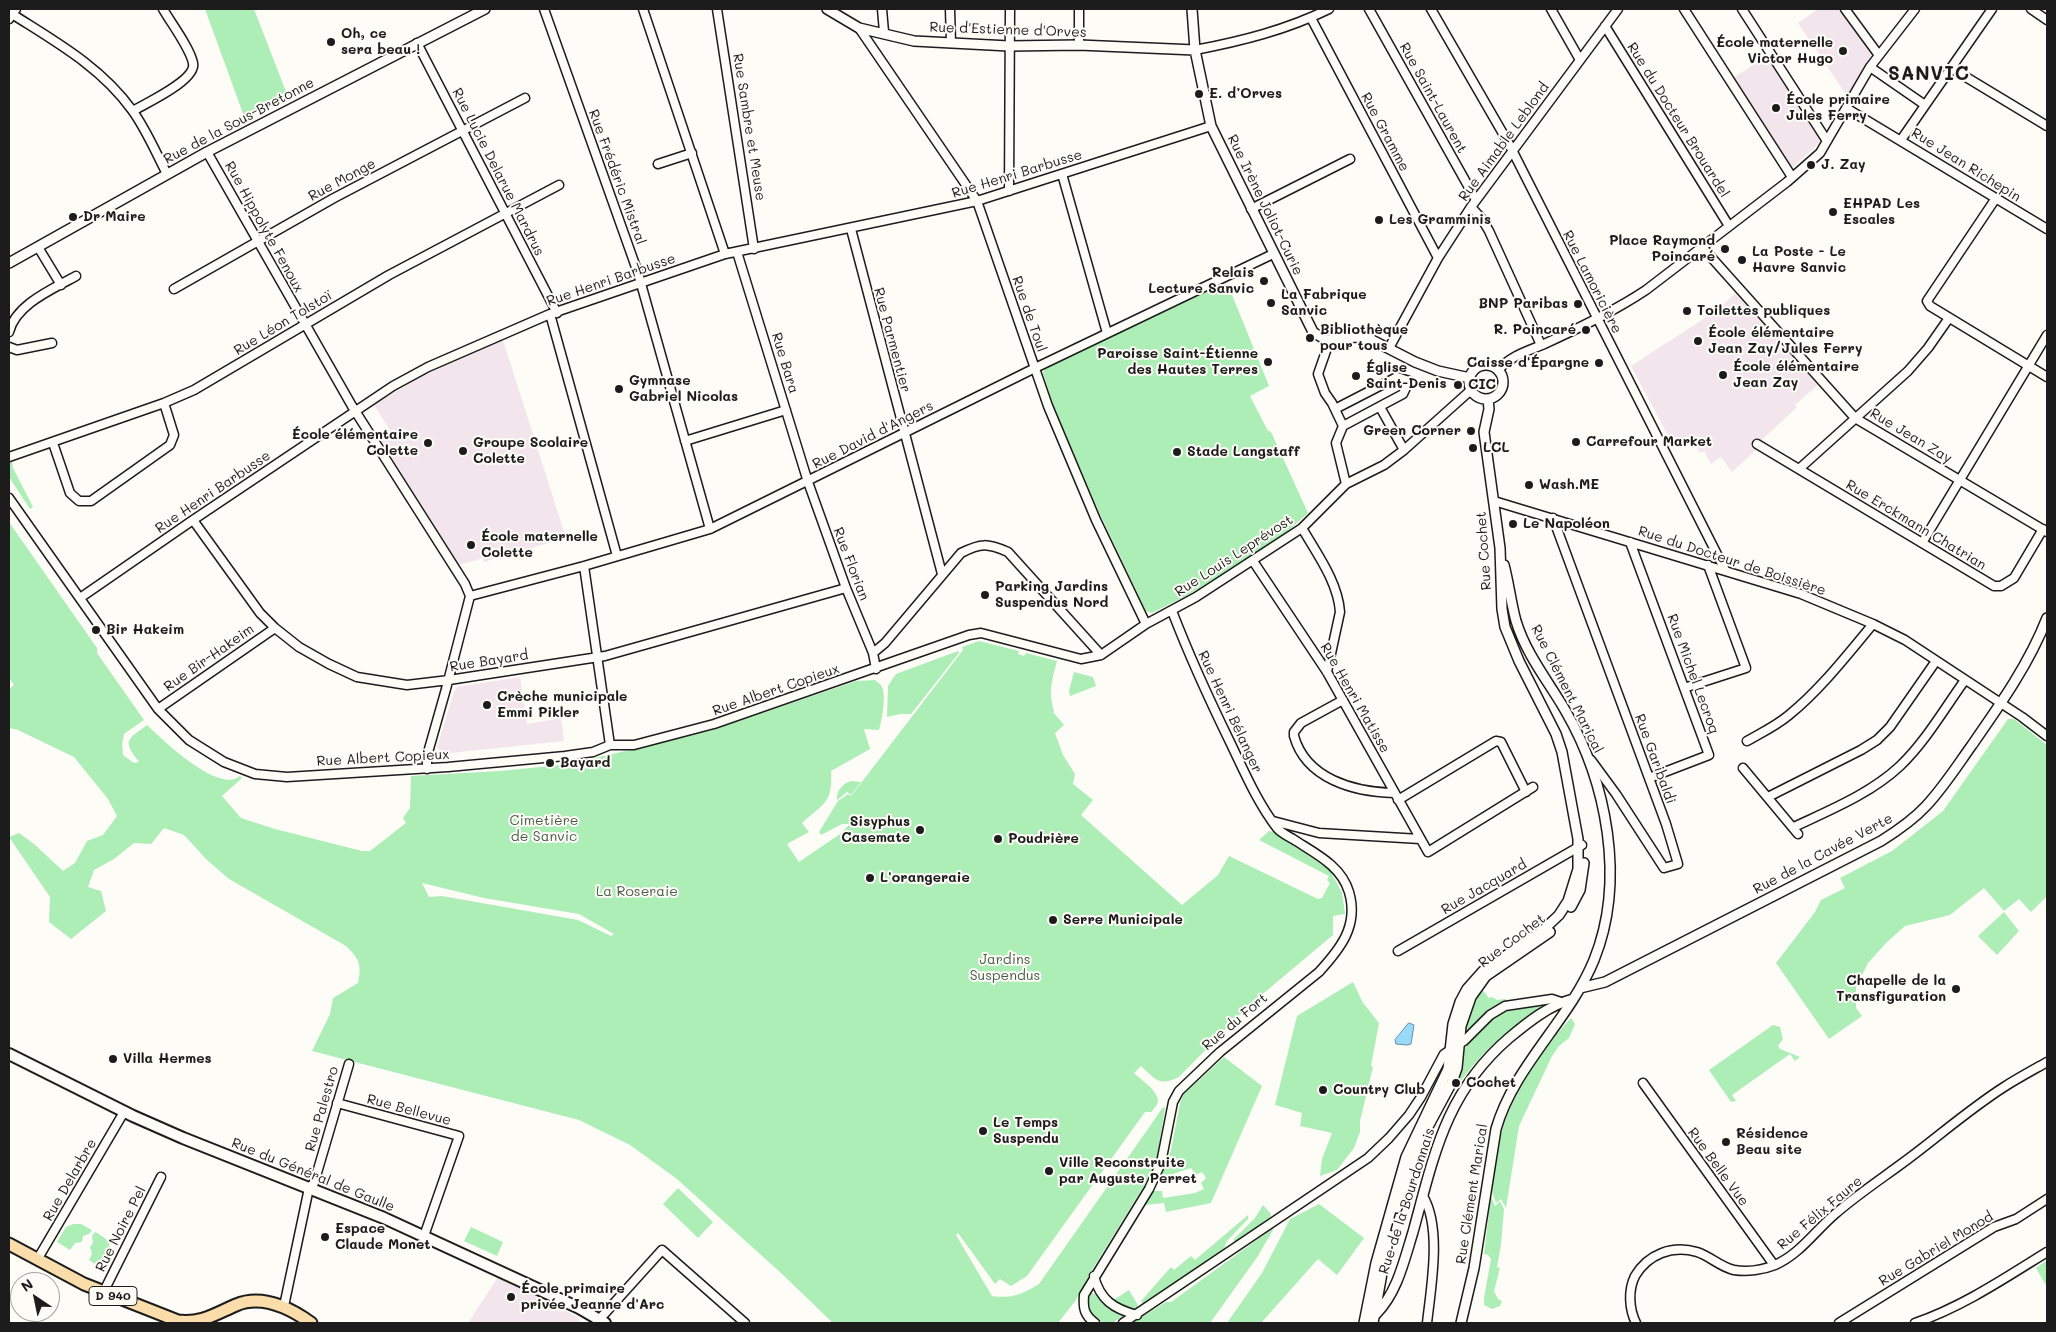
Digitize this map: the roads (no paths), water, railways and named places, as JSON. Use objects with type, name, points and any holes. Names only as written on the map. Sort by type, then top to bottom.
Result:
[{"type":"main road","name":"Rue du Général de Gaulle","points":[[9,1054],[124,1112],[183,1138],[384,1218],[424,1236],[600,1322]]},
{"type":"main road","name":"D 940","points":[[9,1244],[103,1293],[178,1321],[192,1323],[241,1303],[264,1302],[284,1306],[311,1323]]},
{"type":"street","points":[[132,111],[184,81],[194,64],[163,9]]},
{"type":"street","name":"Rue de la Sous-Bretonne","points":[[9,263],[207,152],[417,43],[468,13],[485,9]]},
{"type":"street","name":"Rue Frédéric Mistral","points":[[544,9],[638,273],[710,529]]},
{"type":"street","points":[[643,9],[725,254]]},
{"type":"street","name":"Rue Sambre et Meuse","points":[[717,9],[754,249]]},
{"type":"street","name":"Rue d'Estienne d'Orves","points":[[827,9],[859,28],[884,32],[914,41],[1009,46],[1080,45],[1195,50]]},
{"type":"street","points":[[882,9],[884,32]]},
{"type":"street","points":[[950,9],[951,43]]},
{"type":"street","points":[[1009,191],[1010,9]]},
{"type":"street","points":[[1079,9],[1080,45]]},
{"type":"street","name":"Rue Irène Joliot-Curie","points":[[1192,9],[1195,50],[1211,126],[1313,332],[1326,340]]},
{"type":"street","points":[[1195,50],[1239,42],[1311,18],[1329,9]]},
{"type":"street","name":"Rue Saint-Laurent","points":[[1370,9],[1476,200]]},
{"type":"street","name":"Rue Lamoricière","points":[[1431,9],[1512,151],[1596,318],[1620,360],[1725,570]]},
{"type":"street","points":[[1551,9],[1580,60]]},
{"type":"street","name":"Rue Aimable Leblond","points":[[1389,348],[1438,258],[1471,207],[1618,9]]},
{"type":"street","points":[[1684,9],[1792,177]]},
{"type":"street","points":[[1742,9],[1827,141]]},
{"type":"street","points":[[1845,9],[1878,54]]},
{"type":"street","points":[[1498,370],[1513,357],[1624,305],[1792,177],[1818,154],[1878,54],[1915,9]]},
{"type":"street","points":[[1901,140],[1992,9]]},
{"type":"street","points":[[2031,9],[2047,20]]},
{"type":"street","points":[[12,14],[78,56],[107,80],[132,111],[166,174]]},
{"type":"street","name":"Rue Gramme","points":[[1311,18],[1438,258]]},
{"type":"street","name":"Rue du Docteur Brouardel","points":[[1605,26],[1729,226]]},
{"type":"street","name":"Rue de Toul","points":[[859,28],[977,202],[1048,406],[1096,520],[1146,624]]},
{"type":"street","name":"Rue Lucie Delarue Mardrus","points":[[417,43],[506,214],[554,314],[617,556]]},
{"type":"street","points":[[1870,66],[1925,105]]},
{"type":"street","points":[[1951,68],[2047,126]]},
{"type":"street","name":"Rue Monge","points":[[174,290],[334,198],[525,98]]},
{"type":"street","name":"Rue Jean Richepin","points":[[1846,108],[2047,229]]},
{"type":"street","name":"Rue Henri Barbusse","points":[[80,598],[393,386],[428,367],[554,314],[725,254],[977,202],[1211,126]]},
{"type":"street","name":"Rue Hippolyte Fenoux","points":[[207,152],[355,411],[465,584],[470,596]]},
{"type":"street","points":[[658,164],[692,153]]},
{"type":"street","points":[[1251,209],[1350,159]]},
{"type":"street","points":[[1062,174],[1108,333]]},
{"type":"street","name":"Rue Léon Tolstoï","points":[[9,457],[164,403],[194,390],[389,275],[559,186]]},
{"type":"street","points":[[1996,198],[1927,301],[1930,306],[2047,377]]},
{"type":"street","points":[[1471,207],[1482,219],[1489,231],[1541,345]]},
{"type":"street","name":"Rue Parmentier","points":[[851,229],[942,574]]},
{"type":"street","points":[[38,247],[61,285]]},
{"type":"street","name":"Rue Jean Zay","points":[[1702,247],[1856,418],[2045,530]]},
{"type":"street","name":"Rue Bara","points":[[738,252],[808,482]]},
{"type":"street","name":"Rue David d'Angers","points":[[470,596],[584,566],[710,529],[1035,368],[1273,254]]},
{"type":"street","points":[[9,332],[22,310],[76,276]]},
{"type":"street","points":[[1799,469],[1908,370],[1928,348],[1949,318]]},
{"type":"street","points":[[1922,543],[2047,335]]},
{"type":"street","points":[[1343,426],[1325,393],[1318,374],[1326,352],[1326,340],[1356,337],[1372,340],[1415,362],[1438,371],[1470,378]]},
{"type":"street","points":[[9,346],[16,350],[52,343]]},
{"type":"street","points":[[1490,365],[1498,370],[1503,378],[1502,387],[1497,395],[1488,399],[1479,397],[1471,390],[1470,378],[1474,370],[1481,366],[1490,365]]},
{"type":"street","points":[[1335,409],[1397,377],[1408,382],[1403,394],[1343,426],[1336,443],[1346,484]]},
{"type":"street","name":"Rue Louis Leprévost","points":[[1172,611],[1302,528],[1346,484],[1384,465],[1404,450],[1471,390]]},
{"type":"street","name":"Rue Cochet","points":[[1364,1323],[1372,1316],[1392,1227],[1416,1150],[1452,1082],[1457,1068],[1454,1048],[1465,1010],[1477,982],[1549,933],[1563,920],[1573,904],[1583,878],[1584,863],[1562,752],[1556,734],[1518,661],[1505,627],[1502,609],[1500,548],[1484,432],[1489,409],[1488,399]]},
{"type":"street","points":[[53,443],[70,493],[79,501],[91,501],[170,445],[174,435],[164,403]]},
{"type":"street","points":[[1380,407],[1404,450]]},
{"type":"street","points":[[685,440],[786,410]]},
{"type":"street","name":"Rue Erckmann Chatrian","points":[[1758,444],[1994,586],[2001,586],[2014,578],[2045,530]]},
{"type":"street","name":"Rue Florian","points":[[808,482],[846,588],[873,653]]},
{"type":"street","name":"Rue Albert Copieux","points":[[9,498],[158,709],[189,740],[224,762],[255,774],[287,777],[427,769],[565,756],[593,752],[610,745],[634,745],[714,724],[969,635],[981,633],[1081,659],[1101,655],[1146,624],[1172,611]]},
{"type":"street","name":"Rue du Docteur de Boissière","points":[[1494,501],[1801,594],[1873,624],[1905,640],[2001,703],[2047,736]]},
{"type":"street","name":"Rue Garibaldi","points":[[1553,518],[1649,778],[1678,864],[1664,868],[1616,794],[1585,753]]},
{"type":"street","name":"Rue Bayard","points":[[193,520],[260,613],[275,628],[305,651],[357,677],[407,685],[597,657],[846,588]]},
{"type":"street","points":[[1302,528],[1326,571],[1339,602],[1340,612],[1327,672]]},
{"type":"street","name":"Rue Michel Lecroq","points":[[1630,542],[1709,755],[1649,778]]},
{"type":"street","points":[[876,669],[873,653],[885,643],[961,554],[977,545],[995,547],[1008,552],[1101,655]]},
{"type":"street","name":"Rue Clément Marical","points":[[1500,548],[1516,621],[1536,664],[1565,711],[1585,753],[1599,790],[1609,852],[1607,916],[1594,960],[1580,988]]},
{"type":"street","name":"Rue Henri Matisse","points":[[1253,561],[1327,672],[1343,700],[1396,796],[1420,839],[1428,852],[1530,790],[1501,742],[1496,741],[1396,796]]},
{"type":"street","points":[[1684,688],[1746,668],[1708,565]]},
{"type":"street","points":[[584,566],[610,745]]},
{"type":"street","points":[[427,769],[427,756],[449,680],[470,596]]},
{"type":"street","name":"Rue Henri Bélanger","points":[[1172,611],[1191,659],[1252,788],[1273,821]]},
{"type":"street","name":"Rue de la Cavée Verte","points":[[1580,988],[1605,982],[1881,841],[1903,827],[1926,807],[1945,784],[2001,703],[2038,640],[2047,618]]},
{"type":"street","points":[[1746,741],[1774,726],[1802,704],[1873,624]]},
{"type":"street","name":"Rue Bir-Hakeim","points":[[158,709],[275,628]]},
{"type":"street","points":[[1768,797],[1877,740],[1890,727],[1936,661]]},
{"type":"street","points":[[1743,768],[1796,830],[1849,801],[1899,766],[1919,745],[1965,680]]},
{"type":"street","points":[[1343,700],[1301,722],[1294,736],[1301,752],[1311,766],[1335,782],[1396,796]]},
{"type":"street","points":[[1273,821],[1319,833],[1420,839]]},
{"type":"street","name":"Rue du Fort","points":[[1095,1323],[1088,1318],[1083,1308],[1084,1295],[1149,1189],[1161,1163],[1173,1102],[1179,1091],[1220,1052],[1318,972],[1333,957],[1347,937],[1351,921],[1351,906],[1349,892],[1344,880],[1334,866],[1278,830],[1273,821]]},
{"type":"street","name":"Rue Jacquard","points":[[1398,952],[1579,844]]},
{"type":"street","points":[[1573,999],[1580,988]]},
{"type":"street","points":[[1123,1323],[1368,1158],[1389,1138],[1408,1115],[1421,1097],[1444,1054],[1454,1048],[1490,1015],[1505,1006],[1552,999],[1561,1002]]},
{"type":"street","name":"Rue Clément Marical","points":[[1462,1323],[1474,1268],[1496,1129],[1502,1109],[1513,1088],[1573,999]]},
{"type":"street","name":"Rue de la Bourdonnais","points":[[1372,1316],[1388,1302],[1398,1277],[1439,1140],[1456,1101],[1474,1073],[1495,1050],[1520,1028],[1561,1002],[1573,999]]},
{"type":"street","name":"Rue Félix Faure","points":[[1636,1323],[1630,1304],[1634,1279],[1648,1260],[1661,1252],[1681,1250],[1698,1252],[1723,1267],[1735,1270],[1748,1271],[1774,1265],[1790,1257],[1835,1214],[1997,1092],[2047,1062]]},
{"type":"street","name":"Rue Palestro","points":[[284,1306],[309,1188],[314,1183],[348,1064]]},
{"type":"street","name":"Rue Belle Vue","points":[[1643,1083],[1774,1265]]},
{"type":"street","name":"Rue Bellevue","points":[[337,1103],[459,1136],[424,1236]]},
{"type":"street","name":"Rue Delarbre","points":[[37,1260],[124,1112]]},
{"type":"street","name":"Rue Noire Pel","points":[[103,1293],[161,1178]]},
{"type":"street","points":[[1423,1196],[1430,1207],[1433,1245],[1431,1287],[1426,1323]]},
{"type":"street","name":"Rue Gabriel Monod","points":[[1839,1323],[1994,1227],[2016,1219],[2047,1199]]},
{"type":"street","points":[[600,1322],[662,1250],[744,1323]]},
{"type":"street","points":[[1915,1323],[1936,1316],[1976,1296],[2047,1252]]},
{"type":"street","points":[[1094,1276],[1102,1297],[1122,1311],[1137,1315]]},
{"type":"water","points":[[1409,1023],[1414,1025],[1411,1044],[1396,1044],[1395,1040]]},
{"type":"place","name":"Oh, ce sera beau !","points":[[331,42]]},
{"type":"place","name":"École maternelle Victor Hugo","points":[[1843,51]]},
{"type":"place","name":"E. d’Orves","points":[[1199,94]]},
{"type":"place","name":"École primaire Jules Ferry","points":[[1776,108]]},
{"type":"place","name":"J. Zay","points":[[1811,165]]},
{"type":"place","name":"EHPAD Les Escales","points":[[1833,212]]},
{"type":"place","name":"Dr Maire","points":[[73,217]]},
{"type":"place","name":"Les Gramminis","points":[[1379,220]]},
{"type":"place","name":"Place Raymond Poincaré","points":[[1725,249]]},
{"type":"place","name":"La Poste - Le Havre Sanvic","points":[[1742,260]]},
{"type":"place","name":"Relais Lecture Sanvic","points":[[1264,281]]},
{"type":"place","name":"La Fabrique Sanvic","points":[[1271,303]]},
{"type":"place","name":"BNP Paribas","points":[[1578,304]]},
{"type":"place","name":"Toilettes publiques","points":[[1687,311]]},
{"type":"place","name":"R. Poincaré","points":[[1586,330]]},
{"type":"place","name":"Bibliothèque pour tous","points":[[1310,338]]},
{"type":"place","name":"École élémentaire Jean Zay/Jules Ferry","points":[[1698,341]]},
{"type":"place","name":"Paroisse Saint-Étienne des Hautes Terres","points":[[1268,362]]},
{"type":"place","name":"Caisse d'Épargne","points":[[1599,363]]},
{"type":"place","name":"École élémentaire Jean Zay","points":[[1723,375]]},
{"type":"place","name":"Église Saint-Denis","points":[[1356,376]]},
{"type":"place","name":"CIC","points":[[1458,385]]},
{"type":"place","name":"Gymnase Gabriel Nicolas","points":[[619,389]]},
{"type":"place","name":"Green Corner","points":[[1471,431]]},
{"type":"place","name":"Carrefour Market","points":[[1576,442]]},
{"type":"place","name":"École élémentaire Colette","points":[[428,443]]},
{"type":"place","name":"LCL","points":[[1473,448]]},
{"type":"place","name":"Groupe Scolaire Colette","points":[[463,451]]},
{"type":"place","name":"Stade Langstaff","points":[[1177,452]]},
{"type":"place","name":"Wash.ME","points":[[1529,485]]},
{"type":"place","name":"Le Napoléon","points":[[1513,524]]},
{"type":"place","name":"École maternelle Colette","points":[[471,545]]},
{"type":"place","name":"Parking Jardins Suspendus Nord","points":[[985,595]]},
{"type":"place","name":"Bir Hakeim","points":[[96,630]]},
{"type":"place","name":"Crèche municipale Emmi Pikler","points":[[487,705]]},
{"type":"place","name":"Bayard","points":[[550,763]]},
{"type":"place","name":"Sisyphus Casemate","points":[[920,830]]},
{"type":"place","name":"Poudrière","points":[[998,839]]},
{"type":"place","name":"L'orangeraie","points":[[870,878]]},
{"type":"place","name":"Serre Municipale","points":[[1053,920]]},
{"type":"place","name":"Chapelle de la Transfiguration","points":[[1956,989]]},
{"type":"place","name":"Villa Hermes","points":[[113,1059]]},
{"type":"place","name":"Cochet","points":[[1456,1083]]},
{"type":"place","name":"Country Club","points":[[1323,1090]]},
{"type":"place","name":"Le Temps Suspendu","points":[[983,1131]]},
{"type":"place","name":"Résidence Beau site","points":[[1726,1142]]},
{"type":"place","name":"Ville Reconstruite par Auguste Perret","points":[[1049,1171]]},
{"type":"place","name":"Espace Claude Monet","points":[[325,1237]]},
{"type":"place","name":"École primaire privée Jeanne d'Arc","points":[[511,1297]]},
{"type":"district","name":"SANVIC","points":[[1929,74]]},
{"type":"park label","name":"Cimetière de Sanvic","points":[[544,830]]},
{"type":"park label","name":"La Roseraie","points":[[637,892]]},
{"type":"park label","name":"Jardins Suspendus","points":[[1005,968]]}]
